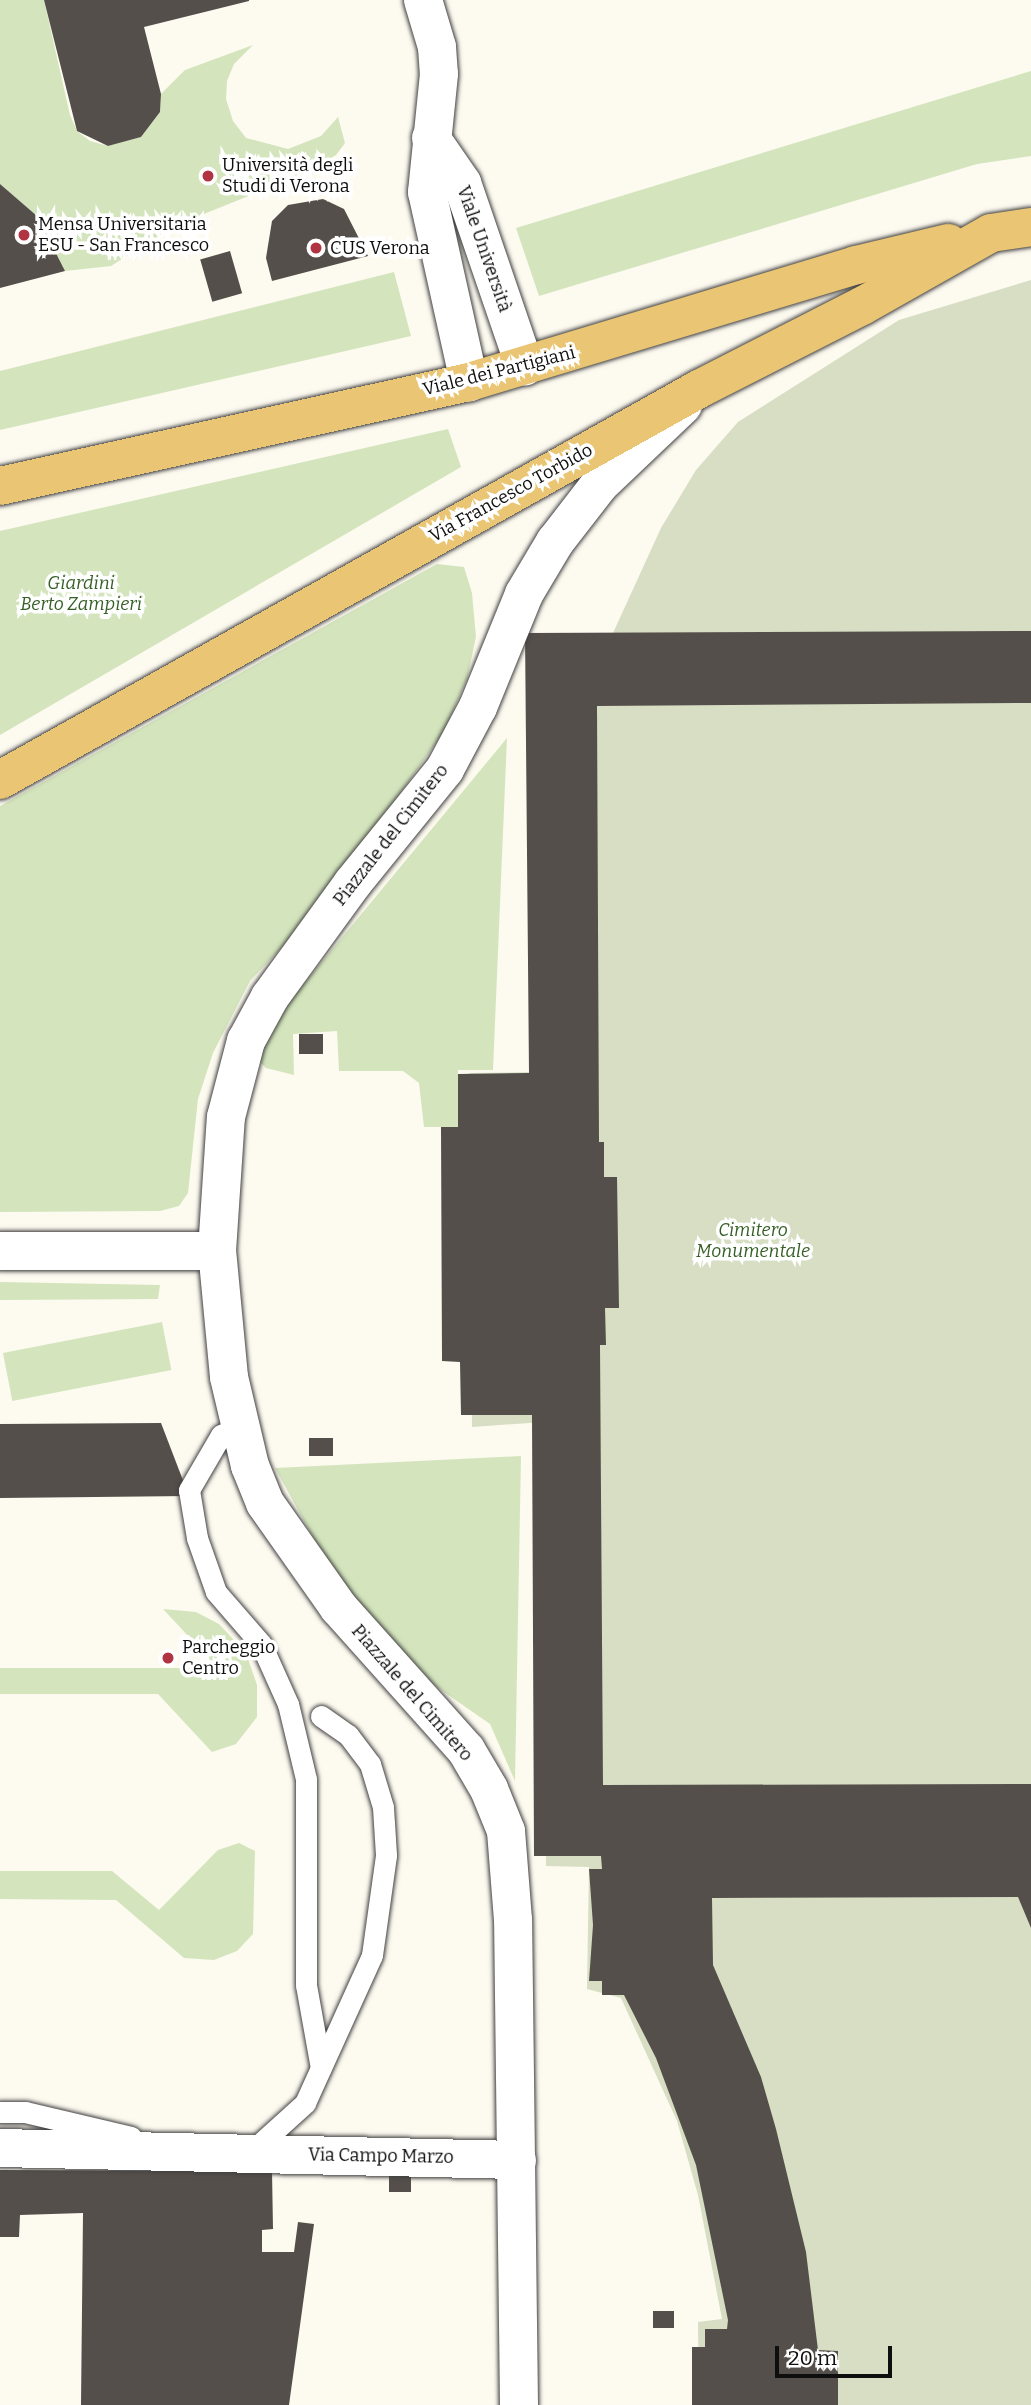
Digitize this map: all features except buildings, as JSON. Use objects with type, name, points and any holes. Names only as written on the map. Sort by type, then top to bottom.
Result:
[{"type":"main road","name":"Via Francesco Torbido","points":[[0,780],[699,388],[862,306],[991,233],[1031,227]]},
{"type":"main road","name":"Viale dei Partigiani","points":[[0,486],[526,368],[856,265],[991,233]]},
{"type":"street","name":"Viale Università","points":[[423,0],[437,47],[439,74],[427,192],[469,382]]},
{"type":"street","name":"Viale Università","points":[[431,138],[462,183],[526,368]]},
{"type":"street","name":"Piazzale del Cimitero","points":[[517,2160],[512,1875],[506,1831],[489,1789],[466,1750],[339,1608],[265,1503],[239,1426],[217,1251],[226,1117],[246,1041],[270,997],[352,884],[445,769],[478,707],[524,594],[555,542],[599,485],[699,388]]},
{"type":"street","points":[[0,1251],[217,1251]]},
{"type":"street","name":"Via Campo Marzo","points":[[0,2148],[517,2160]]},
{"type":"street","points":[[517,2160],[519,2405]]},
{"type":"lane","points":[[239,1426],[221,1435],[189,1490],[197,1538],[216,1591],[261,1644],[288,1704],[306,1779],[306,1986],[321,2068]]},
{"type":"lane","points":[[249,2154],[305,2103],[372,1955],[386,1855],[383,1807],[370,1764],[348,1735],[321,1716]]},
{"type":"lane","points":[[0,2112],[25,2112],[195,2152]]},
{"type":"green space","points":[[0,0],[44,0],[70,115],[77,131],[90,141],[108,146],[141,137],[160,112],[161,94],[185,70],[253,45],[234,64],[227,81],[226,99],[233,121],[246,138],[288,149],[321,136],[338,117],[345,143],[336,155],[303,174],[174,226],[111,266],[65,271],[37,216],[0,184]]},
{"type":"green space","points":[[1031,71],[1031,156],[977,164],[539,296],[516,228]]},
{"type":"green space","points":[[394,272],[411,336],[0,430],[0,371]]},
{"type":"green space","name":"Cimitero Monumentale","points":[[1031,280],[1031,2405],[699,2405],[698,2322],[722,2319],[698,2195],[677,2121],[621,1998],[587,1989],[589,1867],[546,1866],[544,1422],[472,1427],[469,1073],[536,1072],[537,638],[613,633],[661,528],[696,470],[738,422],[899,320]]},
{"type":"green space","name":"Giardini Berto Zampieri","points":[[448,429],[461,467],[0,735],[0,531]]},
{"type":"green space","points":[[437,564],[464,567],[472,593],[476,637],[467,679],[443,733],[318,909],[250,981],[213,1053],[198,1099],[188,1193],[179,1206],[160,1211],[0,1212],[0,806]]},
{"type":"green space","points":[[507,738],[493,1070],[458,1070],[458,1127],[424,1127],[419,1083],[403,1071],[339,1071],[337,1031],[293,1034],[294,1075],[266,1068],[260,1062],[263,1033]]},
{"type":"green space","points":[[0,1282],[160,1285],[158,1299],[0,1300]]},
{"type":"green space","points":[[162,1322],[171,1370],[12,1401],[3,1353]]},
{"type":"green space","points":[[521,1456],[515,1781],[490,1724],[398,1660],[336,1579],[275,1468]]},
{"type":"green space","points":[[163,1609],[196,1612],[219,1624],[246,1653],[257,1685],[257,1717],[236,1744],[212,1752],[158,1694],[0,1694],[0,1668],[218,1668]]},
{"type":"green space","points":[[239,1843],[255,1851],[253,1934],[237,1951],[214,1960],[184,1958],[116,1900],[0,1899],[0,1871],[112,1871],[159,1910],[218,1850]]},
{"type":"place","name":"Università degli Studi di Verona","points":[[208,176]]},
{"type":"place","name":"Mensa Universitaria ESU - San Francesco","points":[[24,235]]},
{"type":"place","name":"CUS Verona","points":[[316,248]]},
{"type":"place","name":"Parcheggio Centro","points":[[168,1658]]}]
